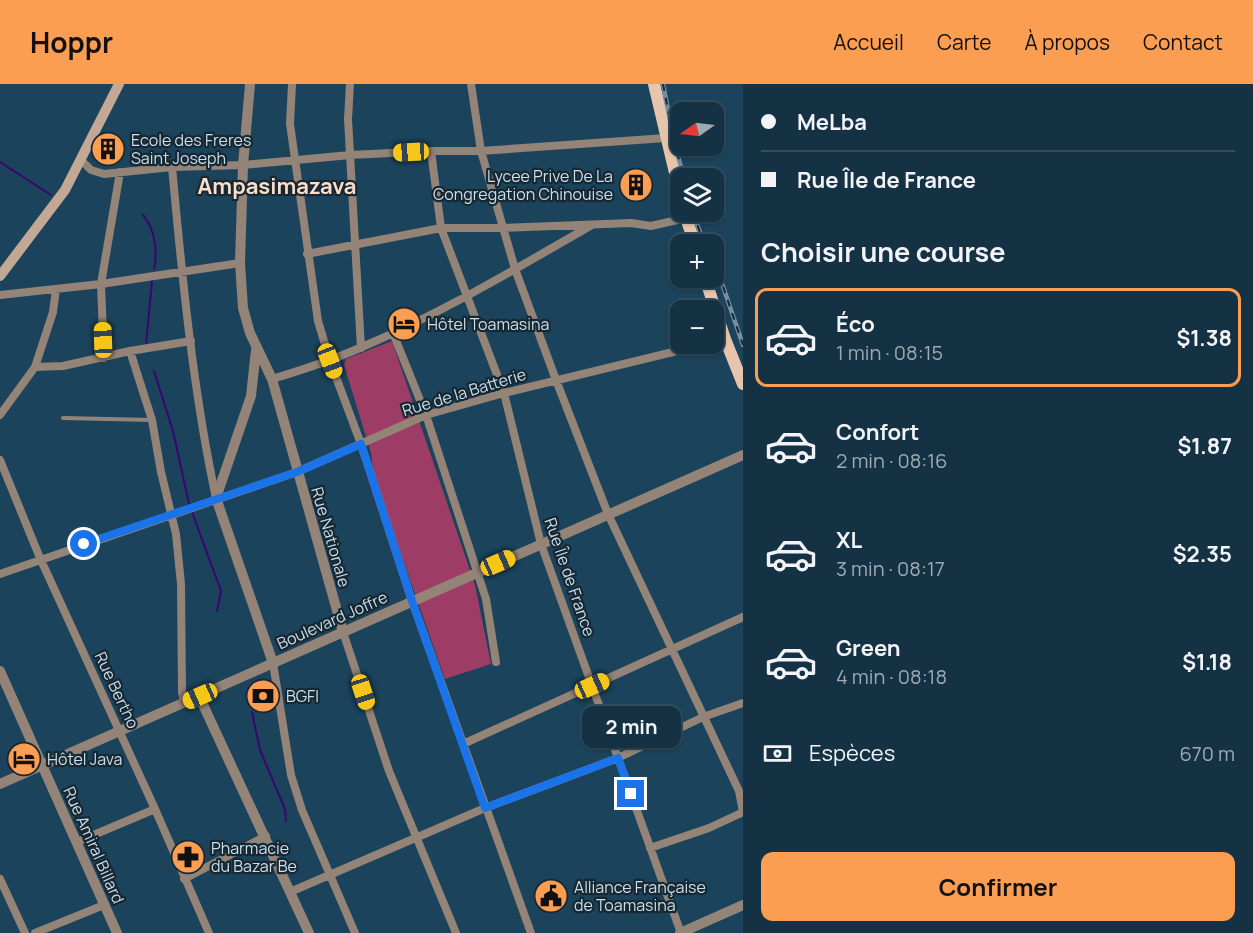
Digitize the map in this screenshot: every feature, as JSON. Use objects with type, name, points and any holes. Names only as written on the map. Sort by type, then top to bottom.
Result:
[{"type":"main road","points":[[0,276],[65,190],[119,84]]},
{"type":"main road","points":[[654,84],[674,168]]},
{"type":"main road","points":[[724,348],[743,384]]},
{"type":"street","points":[[216,498],[251,396],[256,350],[243,308],[240,263],[243,165],[250,84]]},
{"type":"street","points":[[292,84],[290,124],[318,321],[412,601],[531,933]]},
{"type":"street","points":[[350,84],[348,119],[361,348]]},
{"type":"street","points":[[471,84],[481,151],[515,269],[555,380],[608,514],[739,791],[743,812],[709,828],[650,848]]},
{"type":"street","points":[[81,161],[91,170],[104,174],[172,167],[295,162],[350,155],[481,151],[666,138]]},
{"type":"street","name":"Rue Île de France","points":[[431,151],[441,228],[504,393],[541,544],[680,933]]},
{"type":"street","points":[[172,167],[181,271],[207,458],[216,498],[273,663],[291,775],[302,810],[356,933]]},
{"type":"street","points":[[104,358],[101,284],[120,172]]},
{"type":"street","points":[[307,254],[441,228],[631,223],[651,226],[670,220]]},
{"type":"street","points":[[272,380],[330,361],[393,333],[466,296],[595,224]]},
{"type":"street","points":[[0,295],[101,284],[240,263]]},
{"type":"street","points":[[0,415],[35,367],[53,312],[56,289]]},
{"type":"street","points":[[393,333],[426,416],[486,599],[496,662]]},
{"type":"street","points":[[35,367],[50,368],[191,341]]},
{"type":"street","name":"Rue Nationale","points":[[256,350],[272,380],[343,632],[389,771],[456,933]]},
{"type":"street","points":[[130,351],[152,420],[161,472],[172,514],[181,584],[184,702]]},
{"type":"street","name":"Rue de la Batterie","points":[[0,574],[40,558],[297,472],[426,416],[504,393],[670,353]]},
{"type":"street","name":"Boulevard Joffre","points":[[0,784],[743,455]]},
{"type":"street","name":"Rue Bertho","points":[[0,460],[40,558],[209,933]]},
{"type":"street","points":[[463,744],[743,618]]},
{"type":"street","name":"Rue Amiral Billard","points":[[0,671],[117,933]]},
{"type":"street","points":[[200,696],[266,836],[307,932]]},
{"type":"street","points":[[290,892],[485,808],[618,758],[703,717],[743,703]]},
{"type":"street","points":[[76,842],[155,809]]},
{"type":"street","points":[[184,879],[266,836]]},
{"type":"street","points":[[0,879],[25,933]]},
{"type":"street","points":[[35,933],[104,904]]},
{"type":"street","points":[[680,933],[743,905]]},
{"type":"lane","points":[[63,418],[152,420]]},
{"type":"shaded area","points":[[392,341],[475,585],[491,664],[445,679],[374,477],[371,453],[344,365],[346,359]]},
{"type":"waterway","points":[[0,162],[51,195]]},
{"type":"waterway","points":[[143,215],[154,241],[156,255],[154,269]]},
{"type":"waterway","points":[[146,345],[152,281]]},
{"type":"waterway","points":[[154,371],[173,431],[189,504]]},
{"type":"waterway","points":[[192,512],[221,591],[217,611]]},
{"type":"waterway","points":[[252,712],[260,750],[285,809],[286,821]]},
{"type":"railway","points":[[663,84],[681,168]]},
{"type":"railway","points":[[696,222],[701,234]]},
{"type":"railway","points":[[724,288],[743,345]]},
{"type":"place","name":"Ecole des Freres Saint Joseph","points":[[108,149]]},
{"type":"place","name":"Lycee Prive De La Congregation Chinouise","points":[[636,185]]},
{"type":"place","name":"Hôtel Toamasina","points":[[404,324]]},
{"type":"place","name":"BGFI","points":[[263,696]]},
{"type":"place","name":"Hôtel Java","points":[[24,759]]},
{"type":"place","name":"Pharmacie du Bazar Be","points":[[188,857]]},
{"type":"place","name":"Alliance Française de Toamasina","points":[[551,896]]},
{"type":"district","name":"Ampasimazava","points":[[277,186]]},
{"type":"route","points":[[84,544],[297,472],[361,444],[412,601],[485,808],[618,758],[631,794]]}]
